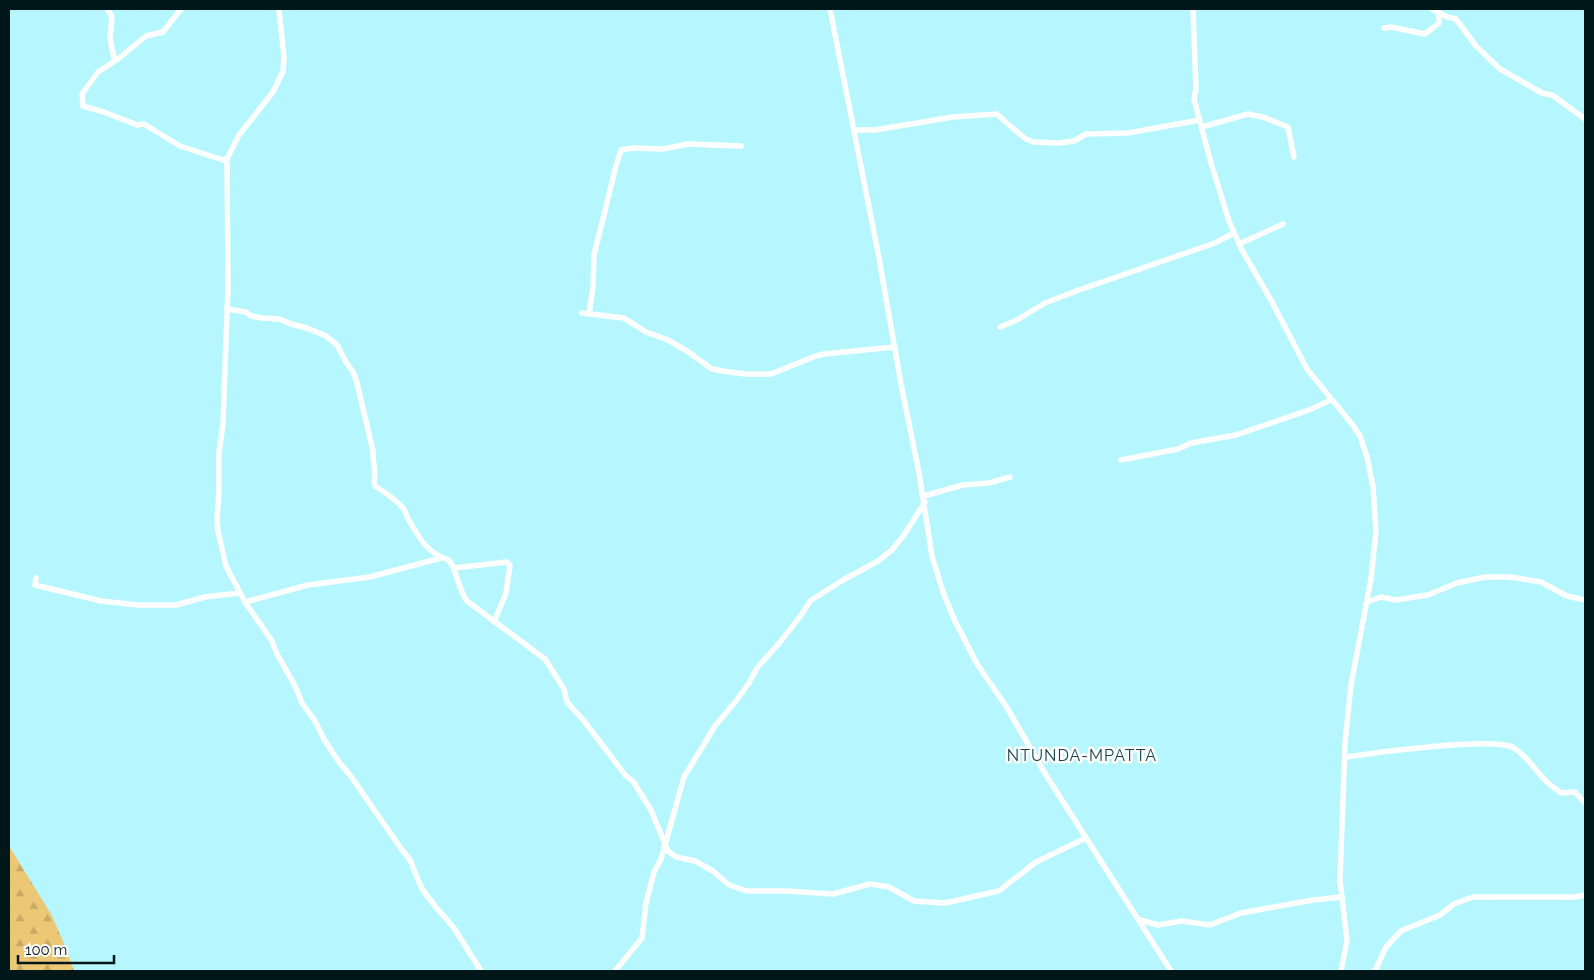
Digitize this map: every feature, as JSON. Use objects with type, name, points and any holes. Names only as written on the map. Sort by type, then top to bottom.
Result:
[{"type":"street","points":[[107,9],[112,16],[110,39],[114,58],[118,59]]},
{"type":"street","points":[[181,9],[163,32],[146,36],[118,59],[98,72],[82,94],[83,106],[137,125],[144,124],[180,146],[223,160],[228,159]]},
{"type":"street","points":[[279,9],[284,58],[283,71],[273,92],[239,135],[228,159],[227,309],[217,520],[226,566],[245,602],[272,640],[277,654],[294,684],[302,703],[315,721],[324,741],[408,856],[422,889],[458,932],[480,971]]},
{"type":"street","points":[[830,9],[842,76],[855,130],[924,499],[932,556],[943,592],[954,619],[977,664],[1006,706],[1046,775],[1171,971]]},
{"type":"street","points":[[1193,9],[1196,88],[1194,99],[1229,221],[1239,244],[1306,369],[1360,436],[1367,456],[1373,487],[1376,531],[1367,602],[1351,686],[1345,743],[1346,757],[1340,880],[1347,940],[1341,971]]},
{"type":"street","points":[[1432,9],[1456,19],[1476,46],[1500,69],[1542,93],[1552,95],[1585,119]]},
{"type":"street","points":[[1384,28],[1425,34],[1439,24],[1438,13]]},
{"type":"street","points":[[855,130],[874,130],[944,118],[997,114],[1026,139],[1034,142],[1058,143],[1074,141],[1086,134],[1128,133],[1200,120]]},
{"type":"street","points":[[1202,127],[1248,114],[1262,118],[1288,127],[1294,157]]},
{"type":"street","points":[[589,314],[593,287],[594,255],[621,150],[633,148],[663,149],[688,144],[741,146]]},
{"type":"street","points":[[1239,244],[1283,224]]},
{"type":"street","points":[[1000,327],[1054,300],[1216,243],[1234,233]]},
{"type":"street","points":[[227,309],[246,312],[251,316],[279,319],[307,328],[326,336],[338,345],[357,383],[373,451],[372,460],[376,475],[374,483],[404,509],[420,538],[434,554],[449,560],[467,601],[494,622],[510,631],[545,659],[564,689],[567,702],[626,776],[633,781],[651,810],[664,846],[675,856],[695,861],[713,871],[729,885],[747,891],[833,894],[870,884],[889,887],[914,901],[945,903],[1000,891],[1036,862],[1086,838]]},
{"type":"street","points":[[582,313],[624,318],[646,332],[668,340],[687,351],[712,369],[736,373],[771,374],[824,354],[895,347]]},
{"type":"street","points":[[1121,460],[1236,435],[1309,410],[1332,400]]},
{"type":"street","points":[[615,971],[642,938],[646,903],[654,872],[661,859],[684,778],[715,726],[750,683],[757,668],[781,642],[814,597],[878,562],[892,550],[904,536],[924,499],[962,485],[989,483],[1010,477]]},
{"type":"street","points":[[245,602],[308,585],[370,576],[441,558]]},
{"type":"street","points":[[454,568],[507,562],[510,565],[506,593],[494,622]]},
{"type":"street","points":[[1367,602],[1381,597],[1396,600],[1428,595],[1457,583],[1485,577],[1510,577],[1541,582],[1567,596],[1585,600]]},
{"type":"street","points":[[36,578],[35,585],[101,601],[138,605],[176,606],[205,597],[240,593]]},
{"type":"street","points":[[1346,757],[1384,751],[1444,746],[1487,744],[1513,746],[1549,784],[1561,793],[1575,792],[1585,803]]},
{"type":"street","points":[[1374,971],[1386,947],[1402,931],[1440,915],[1454,904],[1473,897],[1575,897],[1585,895]]},
{"type":"street","points":[[1140,920],[1158,925],[1182,922],[1210,925],[1241,913],[1313,900],[1342,897]]},
{"type":"green space","points":[[9,846],[51,914],[74,971],[9,971]]},
{"type":"district","name":"NTUNDA-MPATTA","points":[[1082,755]]}]
